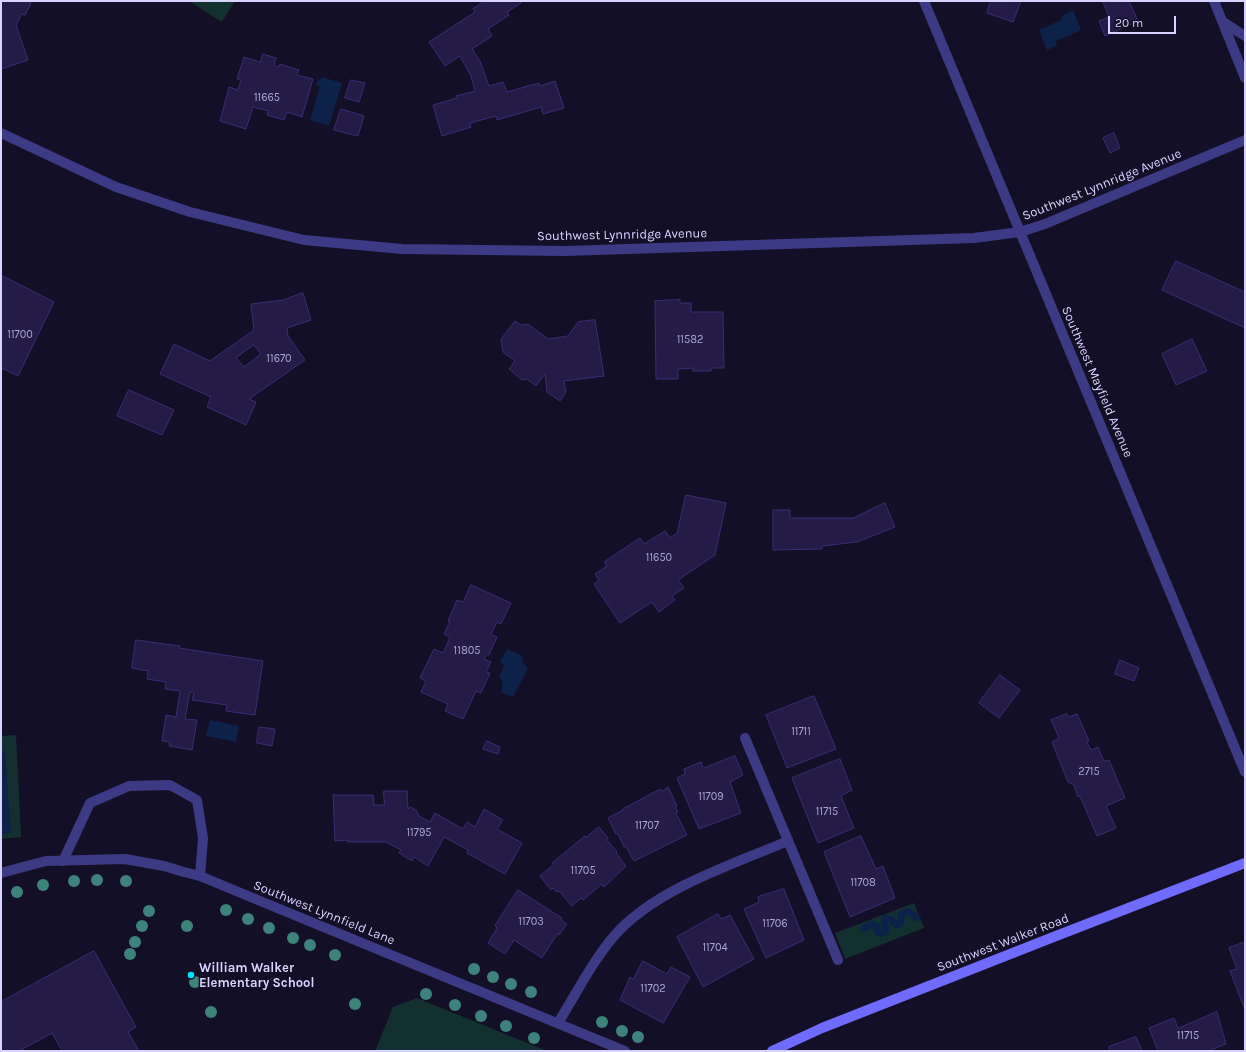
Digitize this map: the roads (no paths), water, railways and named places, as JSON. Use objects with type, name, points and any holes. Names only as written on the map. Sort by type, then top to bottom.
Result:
[{"type":"main road","name":"Southwest Walker Road","points":[[772,1051],[837,1023],[1245,863]]},
{"type":"street","name":"Southwest Mayfield Avenue","points":[[924,1],[1245,772]]},
{"type":"street","points":[[1214,1],[1245,78]]},
{"type":"street","points":[[1223,22],[1245,36]]},
{"type":"street","name":"Southwest Lynnridge Avenue","points":[[1,132],[116,187],[190,212],[304,240],[394,249],[571,251],[974,238],[1020,232],[1045,224],[1245,140]]},
{"type":"street","points":[[744,738],[838,960]]},
{"type":"street","points":[[63,861],[90,803],[129,786],[170,785],[197,800],[203,838],[200,876]]},
{"type":"street","points":[[558,1023],[595,962],[614,936],[640,912],[672,890],[788,841]]},
{"type":"street","name":"Southwest Lynnfield Lane","points":[[1,873],[46,861],[125,859],[164,866],[200,876],[625,1051]]},
{"type":"water","points":[[1073,10],[1081,30],[1056,41],[1057,46],[1047,50],[1039,30],[1061,20],[1063,15]]},
{"type":"water","points":[[322,77],[342,83],[329,126],[310,120],[320,86],[316,85],[317,80],[321,81]]},
{"type":"water","points":[[507,649],[522,656],[523,663],[528,668],[513,697],[501,692],[503,684],[499,676],[504,665],[500,662]]},
{"type":"water","points":[[210,720],[239,726],[236,742],[206,736]]},
{"type":"water","points":[[1,751],[5,751],[11,833],[1,834]]},
{"type":"waterway","points":[[864,928],[873,924],[877,927],[877,931],[881,933],[885,932],[886,929],[884,921],[886,918],[892,920],[897,925],[901,923],[901,915],[905,912],[909,912],[917,918]]},
{"type":"place","name":"William Walker Elementary School","points":[[191,975]]}]
